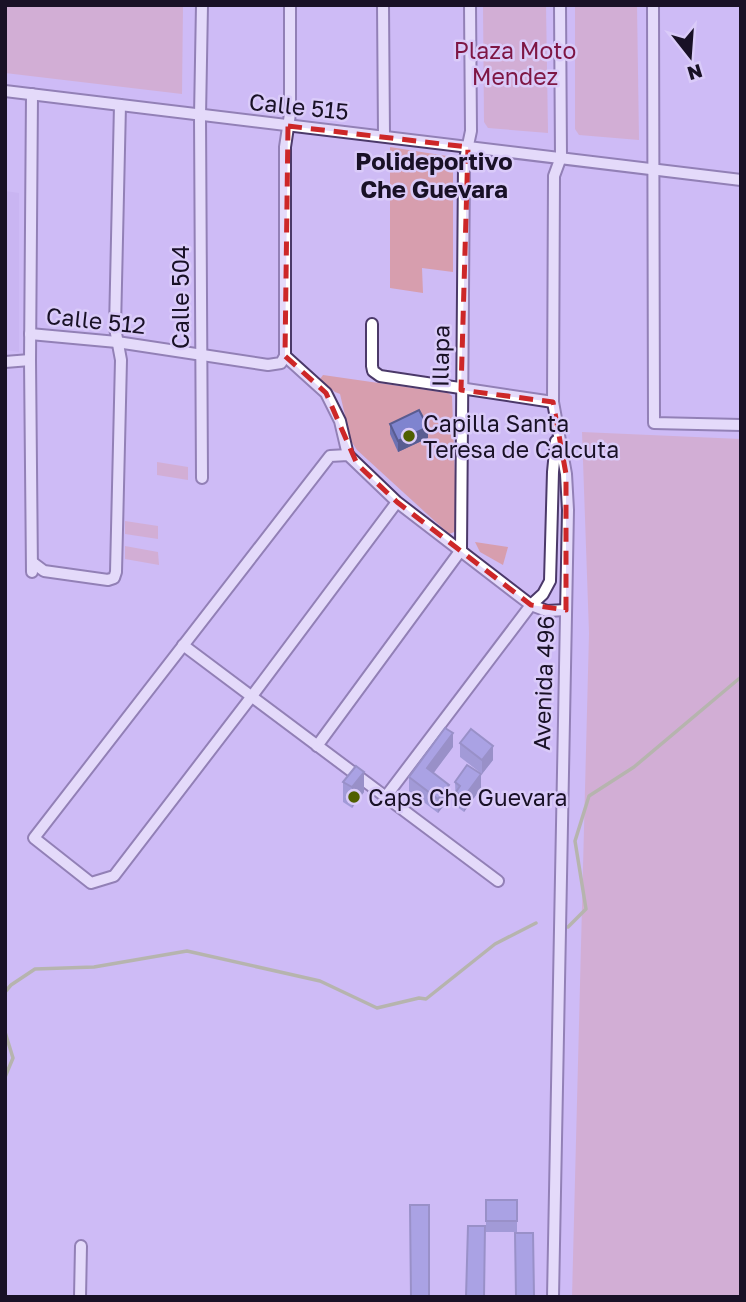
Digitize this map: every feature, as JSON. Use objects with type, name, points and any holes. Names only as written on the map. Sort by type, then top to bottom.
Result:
[{"type":"street","name":"Calle 504","points":[[202,5],[202,478]]},
{"type":"street","points":[[290,5],[290,114],[285,147],[283,359],[326,393],[340,421],[348,456],[397,502],[531,605],[547,611],[566,610]]},
{"type":"street","points":[[383,5],[384,136]]},
{"type":"street","name":"Illapa","points":[[461,550],[464,164],[471,131],[470,5]]},
{"type":"street","name":"Avenida 496","points":[[553,1297],[568,510],[566,474],[554,402],[554,176],[561,157],[561,5]]},
{"type":"street","points":[[653,5],[654,423],[741,425]]},
{"type":"street","name":"Calle 515","points":[[5,91],[741,180]]},
{"type":"street","points":[[32,94],[32,567],[108,580],[114,578],[121,360],[117,342],[120,105]]},
{"type":"street","points":[[372,324],[372,366],[373,371],[380,376],[554,402]]},
{"type":"street","name":"Calle 512","points":[[30,334],[117,342],[268,365],[283,359]]},
{"type":"street","points":[[5,362],[30,360]]},
{"type":"street","points":[[387,796],[531,605],[543,594],[550,581],[553,472],[558,426]]},
{"type":"street","points":[[348,456],[330,456],[34,838],[91,883],[114,876],[397,502]]},
{"type":"street","points":[[317,746],[461,550]]},
{"type":"street","points":[[183,645],[498,881]]},
{"type":"street","points":[[80,1297],[81,1246]]},
{"type":"highlighted area","points":[[288,126],[468,147],[461,390],[553,402],[566,474],[566,610],[531,605],[397,502],[357,464],[326,393],[285,356]]},
{"type":"shaded area","points":[[5,191],[19,193],[19,352],[5,350]]},
{"type":"green space","points":[[5,5],[183,5],[182,94],[5,73]]},
{"type":"green space","name":"Plaza Moto Mendez","points":[[483,5],[546,5],[548,133],[488,128],[484,122]]},
{"type":"green space","points":[[575,5],[637,5],[639,140],[579,135],[575,129]]},
{"type":"green space","points":[[390,147],[453,157],[453,272],[422,268],[423,293],[390,288]]},
{"type":"green space","points":[[323,375],[448,393],[452,396],[457,531],[449,534],[357,450],[351,441],[340,394],[320,379]]},
{"type":"green space","points":[[582,432],[741,439],[741,1297],[572,1297],[589,633]]},
{"type":"green space","points":[[157,462],[188,467],[188,480],[157,475]]},
{"type":"green space","points":[[125,521],[158,526],[158,539],[125,534]]},
{"type":"green space","points":[[475,542],[508,547],[503,565],[480,552]]},
{"type":"green space","points":[[125,546],[158,552],[159,565],[125,559]]},
{"type":"building","points":[[6,94],[6,136],[5,136]]},
{"type":"building","points":[[419,410],[428,427],[398,441],[390,424]]},
{"type":"building","points":[[445,728],[453,733],[427,768],[449,785],[438,799],[409,777]]},
{"type":"building","points":[[471,729],[493,746],[482,760],[460,743]]},
{"type":"building","points":[[467,765],[481,774],[464,797],[456,792],[460,786],[455,782]]},
{"type":"building","points":[[356,766],[364,772],[352,787],[343,782]]},
{"type":"building","points":[[486,1200],[517,1200],[517,1221],[486,1221]]},
{"type":"building","points":[[410,1205],[429,1205],[429,1297],[411,1297]]},
{"type":"building","points":[[468,1226],[485,1226],[484,1297],[466,1297]]},
{"type":"building","points":[[515,1233],[533,1233],[534,1297],[516,1297]]},
{"type":"waterway","points":[[568,927],[586,909],[575,841],[589,796],[634,767],[741,677]]},
{"type":"waterway","points":[[5,992],[35,969],[94,967],[187,951],[320,981],[377,1008],[419,998],[426,999],[495,944],[536,923]]},
{"type":"waterway","points":[[5,1032],[13,1058],[5,1077]]},
{"type":"place","name":"Capilla Santa Teresa de Calcuta","points":[[409,436]]},
{"type":"place","name":"Caps Che Guevara","points":[[354,797]]},
{"type":"district","name":"Polideportivo Che Guevara","points":[[434,174]]}]
